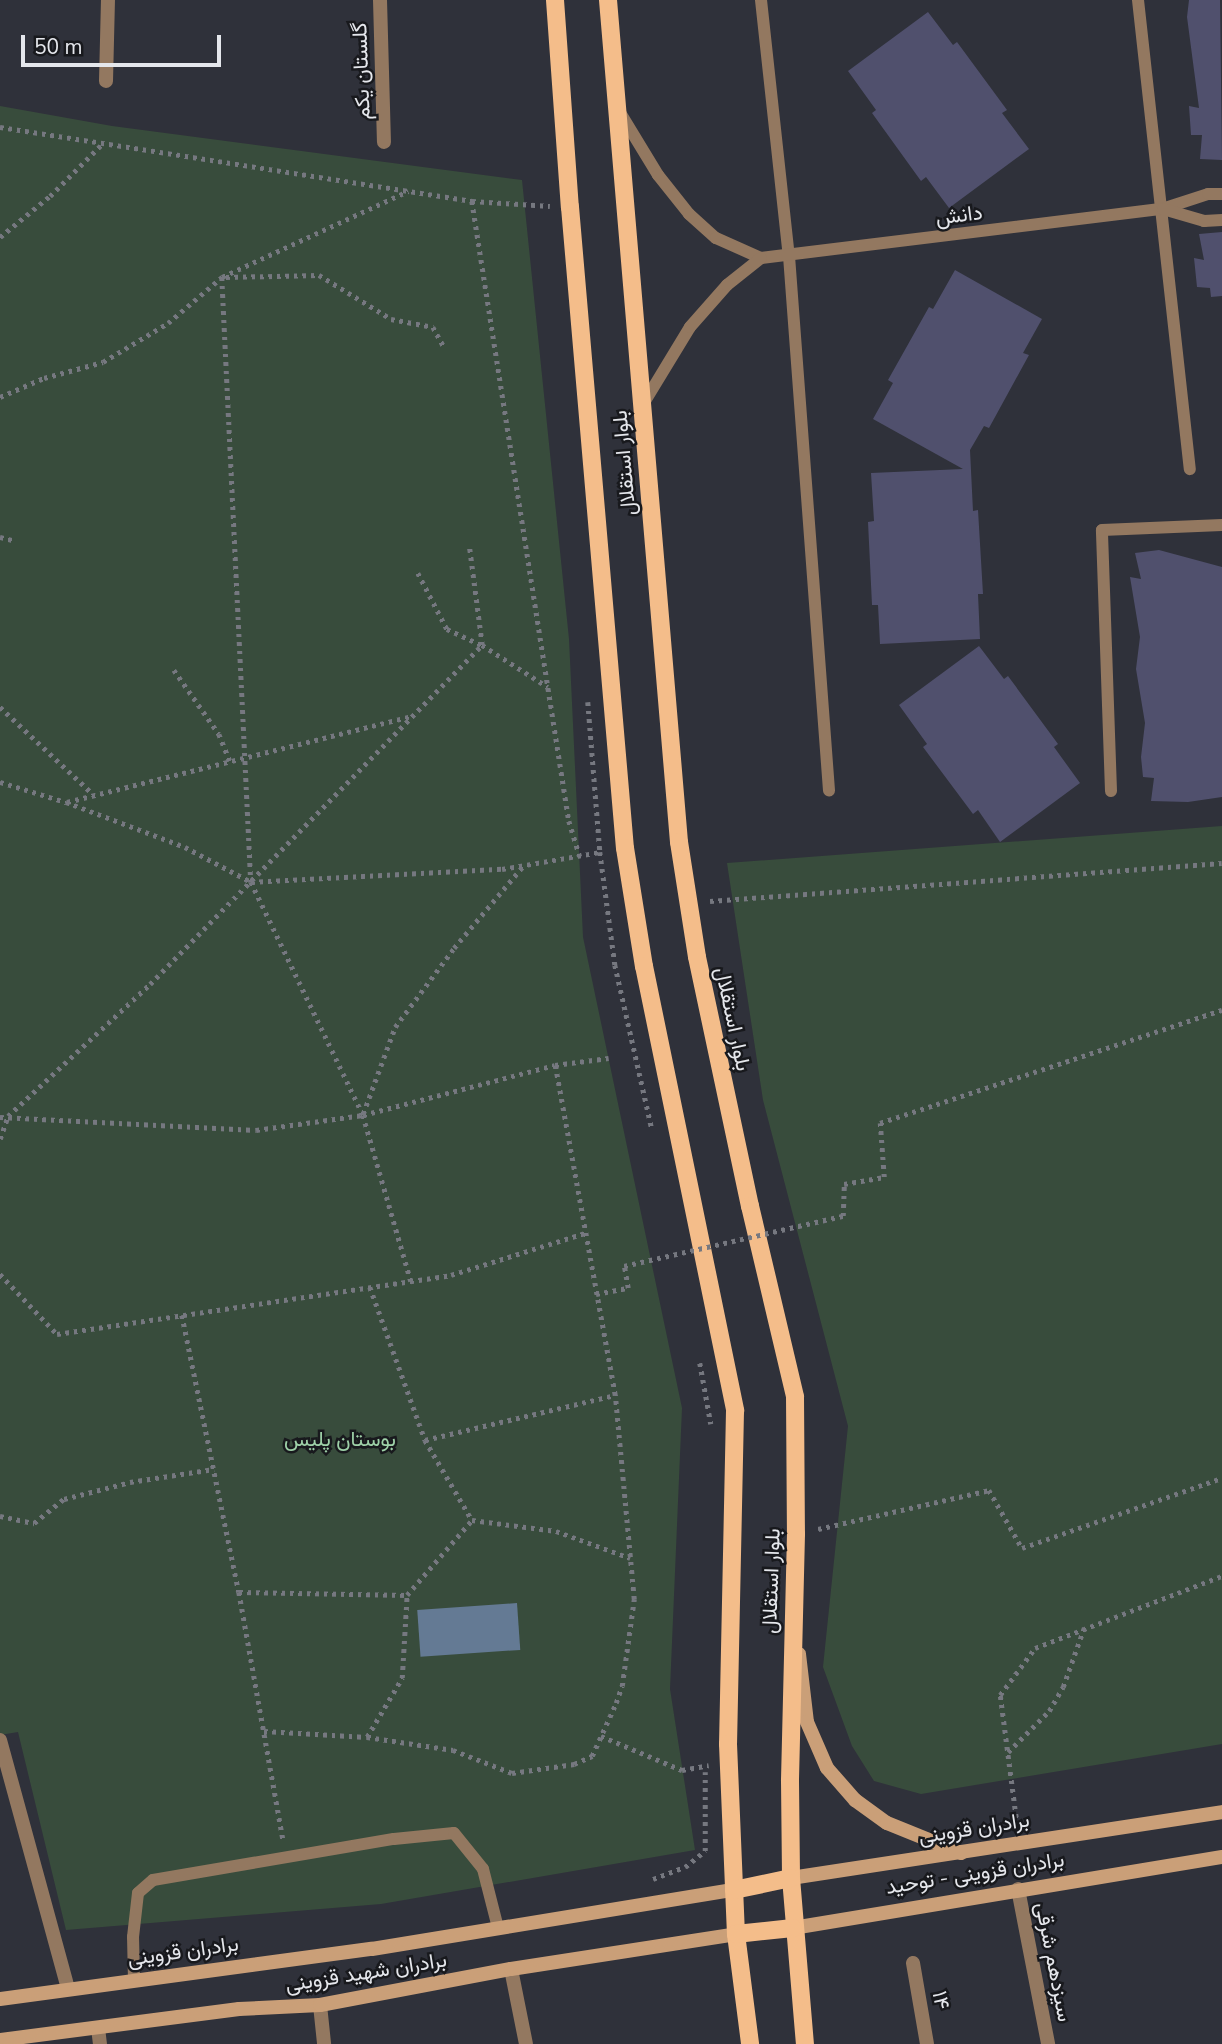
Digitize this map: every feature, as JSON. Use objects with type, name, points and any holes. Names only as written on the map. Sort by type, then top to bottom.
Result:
[{"type":"main road","name":"بلوار استقلال","points":[[555,0],[625,848],[643,966],[735,1411],[729,1761],[736,1934],[750,2044]]},
{"type":"main road","name":"بلوار استقلال","points":[[608,0],[679,842],[688,902],[750,1206],[795,1397],[796,1534],[791,1878],[793,1928],[805,2044]]},
{"type":"main road","points":[[793,1598],[807,1722],[827,1768],[855,1800],[887,1823],[962,1853]]},
{"type":"main road","name":"برادران قزوینی","points":[[734,1890],[791,1878],[1222,1812]]},
{"type":"main road","name":"برادران قزوینی - توحید","points":[[736,1934],[793,1928],[1222,1857]]},
{"type":"main road","name":"برادران شهید قزوینی","points":[[372,1949],[734,1890]]},
{"type":"main road","name":"برادران شهید قزوینی","points":[[0,2040],[239,2009],[320,2005],[511,1969],[736,1934]]},
{"type":"main road","name":"برادران قزوینی","points":[[0,1999],[372,1949]]},
{"type":"street","points":[[106,81],[108,0]]},
{"type":"street","name":"گلستان یکم","points":[[380,0],[384,142]]},
{"type":"street","points":[[0,1740],[68,1989]]},
{"type":"street","name":"سیزدهم شرقی","points":[[1018,1889],[1048,2044]]},
{"type":"street","name":"۱۴","points":[[913,1964],[927,2044]]},
{"type":"street","points":[[511,1969],[526,2044]]},
{"type":"street","points":[[320,2005],[324,2044]]},
{"type":"street","points":[[97,2028],[100,2044]]},
{"type":"lane","points":[[761,0],[789,256],[829,791]]},
{"type":"lane","points":[[1138,0],[1163,209],[1189,469]]},
{"type":"lane","points":[[617,108],[658,175],[689,215],[716,237],[761,258],[727,285],[690,327],[642,407]]},
{"type":"lane","name":"دانش","points":[[761,258],[1163,209],[1208,194],[1222,194]]},
{"type":"lane","name":"دانش","points":[[1163,209],[1204,220],[1222,220]]},
{"type":"lane","points":[[1111,791],[1102,530],[1222,525]]},
{"type":"lane","points":[[134,1980],[133,1937],[138,1893],[152,1880],[394,1839],[454,1833],[483,1869],[498,1928]]},
{"type":"path","points":[[0,127],[472,201],[570,207]]},
{"type":"path","points":[[0,237],[50,196],[104,142]]},
{"type":"path","points":[[0,397],[44,378],[103,362],[168,323],[222,277],[410,191]]},
{"type":"path","points":[[472,201],[569,821],[580,856]]},
{"type":"path","points":[[222,277],[319,275],[391,319],[433,327],[443,345]]},
{"type":"path","points":[[222,277],[251,882],[363,1115],[411,1281]]},
{"type":"path","points":[[0,537],[16,541]]},
{"type":"path","points":[[469,545],[482,645]]},
{"type":"path","points":[[418,573],[447,629],[482,645],[548,687]]},
{"type":"path","points":[[0,1139],[8,1116],[149,984],[482,645]]},
{"type":"path","points":[[174,670],[219,734],[230,761]]},
{"type":"path","points":[[0,707],[94,795]]},
{"type":"path","points":[[66,802],[413,715]]},
{"type":"path","points":[[0,782],[66,802],[186,847],[251,882],[523,866],[625,848]]},
{"type":"path","points":[[688,902],[1222,863]]},
{"type":"path","points":[[363,1115],[396,1027],[454,948],[523,866]]},
{"type":"path","points":[[596,1294],[628,1288],[624,1266],[843,1216],[844,1184],[884,1177],[880,1123],[1222,1010]]},
{"type":"path","points":[[0,1116],[256,1130],[363,1115],[555,1065],[609,1058]]},
{"type":"path","points":[[264,1731],[367,1737],[453,1750],[512,1773],[574,1764],[592,1756],[601,1736],[622,1686],[634,1600],[615,1395],[555,1065]]},
{"type":"path","points":[[0,1274],[57,1334],[450,1275],[585,1233]]},
{"type":"path","points":[[370,1287],[425,1440],[472,1520]]},
{"type":"path","points":[[182,1315],[239,1592],[286,1857]]},
{"type":"path","points":[[425,1440],[615,1395]]},
{"type":"path","points":[[0,1516],[34,1523],[64,1499],[130,1482],[214,1469]]},
{"type":"path","points":[[796,1534],[989,1490],[1022,1548],[1222,1478]]},
{"type":"path","points":[[472,1520],[556,1531],[630,1558]]},
{"type":"path","points":[[367,1737],[402,1678],[407,1595],[472,1520]]},
{"type":"path","points":[[1019,1844],[1000,1695],[1035,1648],[1222,1576]]},
{"type":"path","points":[[239,1592],[407,1595]]},
{"type":"path","points":[[1008,1752],[1048,1711],[1063,1687],[1084,1629]]},
{"type":"path","points":[[601,1736],[682,1770],[729,1761]]},
{"type":"green space","name":"بوستان پلیس","points":[[0,106],[112,126],[522,180],[569,639],[583,937],[682,1408],[670,1689],[695,1850],[381,1904],[66,1930],[18,1732],[0,1735]]},
{"type":"green space","points":[[1222,826],[1222,1744],[921,1794],[874,1781],[852,1746],[823,1667],[848,1426],[763,1100],[727,863]]},
{"type":"water","points":[[517,1603],[520,1650],[421,1657],[417,1610]]},
{"type":"building","points":[[1189,0],[1220,0],[1222,160],[1200,159],[1202,135],[1191,135],[1189,106],[1199,108],[1187,17]]},
{"type":"building","points":[[928,12],[953,45],[957,42],[1007,110],[1002,113],[1029,149],[949,208],[926,177],[921,181],[872,113],[876,110],[848,71]]},
{"type":"building","points":[[1222,232],[1222,296],[1211,297],[1210,288],[1197,287],[1194,258],[1204,260],[1199,234]]},
{"type":"building","points":[[955,270],[1042,319],[1023,353],[1029,355],[989,428],[984,426],[970,450],[973,511],[978,510],[983,594],[978,594],[980,639],[880,644],[878,605],[872,605],[868,522],[874,521],[871,473],[963,469],[873,419],[893,383],[888,380],[929,307],[933,309]]},
{"type":"building","points":[[1159,550],[1222,567],[1222,797],[1188,802],[1151,801],[1154,778],[1143,777],[1141,757],[1145,723],[1136,669],[1140,637],[1130,577],[1141,579],[1135,553]]},
{"type":"building","points":[[979,646],[1004,679],[1008,676],[1058,744],[1054,747],[1080,783],[1000,842],[978,810],[973,814],[923,747],[927,744],[899,705]]}]
